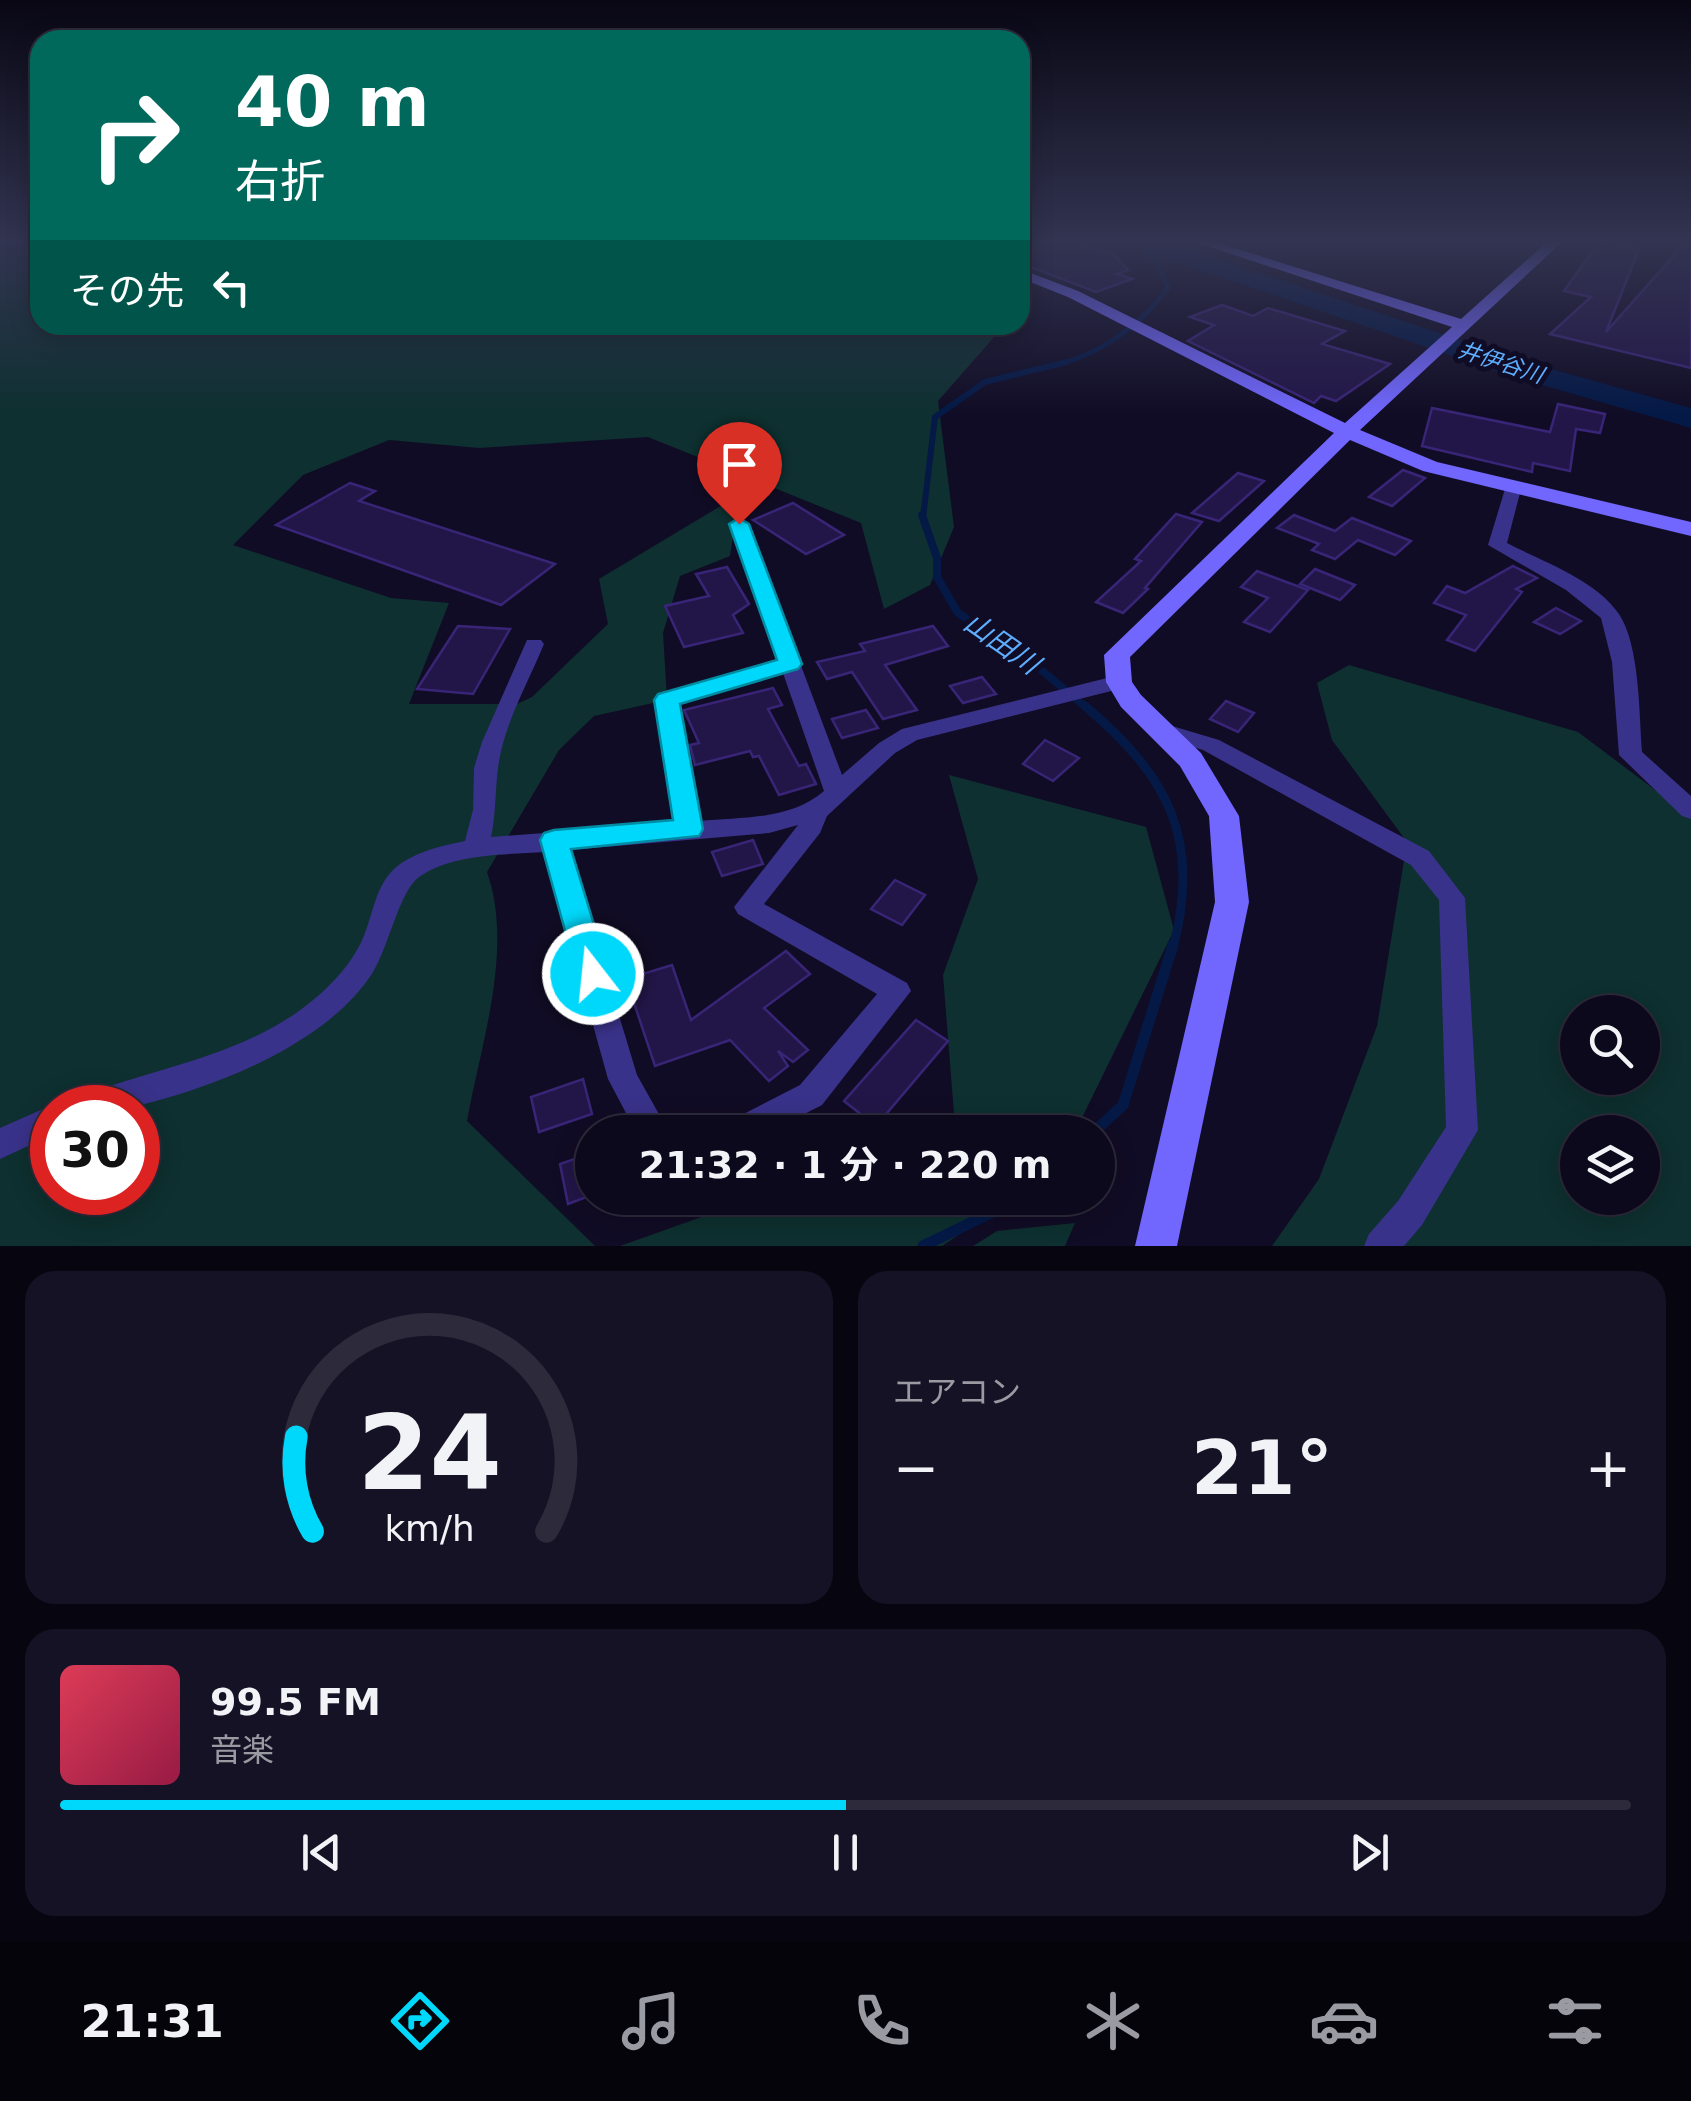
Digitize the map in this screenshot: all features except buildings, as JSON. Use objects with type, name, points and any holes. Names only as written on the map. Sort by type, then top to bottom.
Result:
[{"type":"street","points":[[1081,300],[1347,432],[1430,468],[1691,528]]},
{"type":"street","points":[[1374,300],[1462,330]]},
{"type":"street","points":[[1111,684],[1116,656],[1347,432],[1494,300]]},
{"type":"street","points":[[1513,488],[1497,545],[1587,596],[1612,618],[1624,682],[1630,755],[1691,810]]},
{"type":"street","points":[[739,524],[790,664],[826,802]]},
{"type":"street","points":[[476,848],[493,742],[534,644]]},
{"type":"street","points":[[689,829],[667,700],[790,664]]},
{"type":"street","points":[[772,1115],[810,1095],[898,992],[747,906],[812,826],[826,802],[887,748],[910,734],[1111,684]]},
{"type":"street","points":[[1111,684],[1190,760],[1224,816],[1232,902],[1156,1246]]},
{"type":"street","points":[[1155,728],[1211,746],[1420,858],[1452,898],[1462,1130],[1410,1213],[1382,1246]]},
{"type":"street","points":[[153,1085],[244,1054],[304,1024],[360,971],[380,928],[386,901],[404,876],[437,856],[554,840],[768,824],[826,802]]},
{"type":"street","points":[[554,840],[623,1079],[643,1115]]},
{"type":"street","points":[[0,1144],[30,1130]]},
{"type":"green space","points":[[0,300],[30,300],[30,335],[995,336],[938,401],[954,527],[930,585],[884,609],[861,523],[648,437],[479,448],[389,440],[303,475],[233,545],[391,598],[449,603],[409,704],[517,704],[532,697],[608,624],[599,579],[739,495],[730,556],[680,576],[663,633],[667,700],[594,716],[559,750],[487,872],[497,932],[496,964],[467,1121],[595,1246],[0,1246]]},
{"type":"green space","points":[[1349,665],[1578,732],[1691,817],[1691,1246],[1272,1246],[1319,1179],[1377,1026],[1407,842],[1332,740],[1317,683]]},
{"type":"green space","points":[[949,775],[1146,827],[1174,930],[1083,1115],[954,1115],[943,975],[978,879]]},
{"type":"green space","points":[[707,1215],[988,1215],[942,1246],[620,1246]]},
{"type":"green space","points":[[1075,1223],[1065,1246],[973,1246],[997,1231]]},
{"type":"waterway","name":"山田川","points":[[1062,363],[1104,346],[1157,300]]},
{"type":"waterway","name":"井伊谷川","points":[[1315,300],[1519,369],[1691,418]]},
{"type":"waterway","name":"山田川","points":[[1062,363],[1067,362]]},
{"type":"waterway","name":"山田川","points":[[923,518],[935,417],[985,382],[1062,363]]},
{"type":"waterway","name":"山田川","points":[[1056,365],[1062,363]]},
{"type":"waterway","name":"山田川","points":[[923,518],[937,558],[937,577],[958,613],[1033,663],[1088,709]]},
{"type":"waterway","name":"山田川","points":[[1085,706],[1138,758],[1171,812],[1180,842],[1183,874],[1173,948]]},
{"type":"waterway","name":"山田川","points":[[1112,1115],[1123,1105],[1173,945]]},
{"type":"waterway","name":"山田川","points":[[923,1246],[987,1215]]},
{"type":"route","points":[[593,974],[554,840],[689,829],[667,700],[790,664],[739,524]]}]
